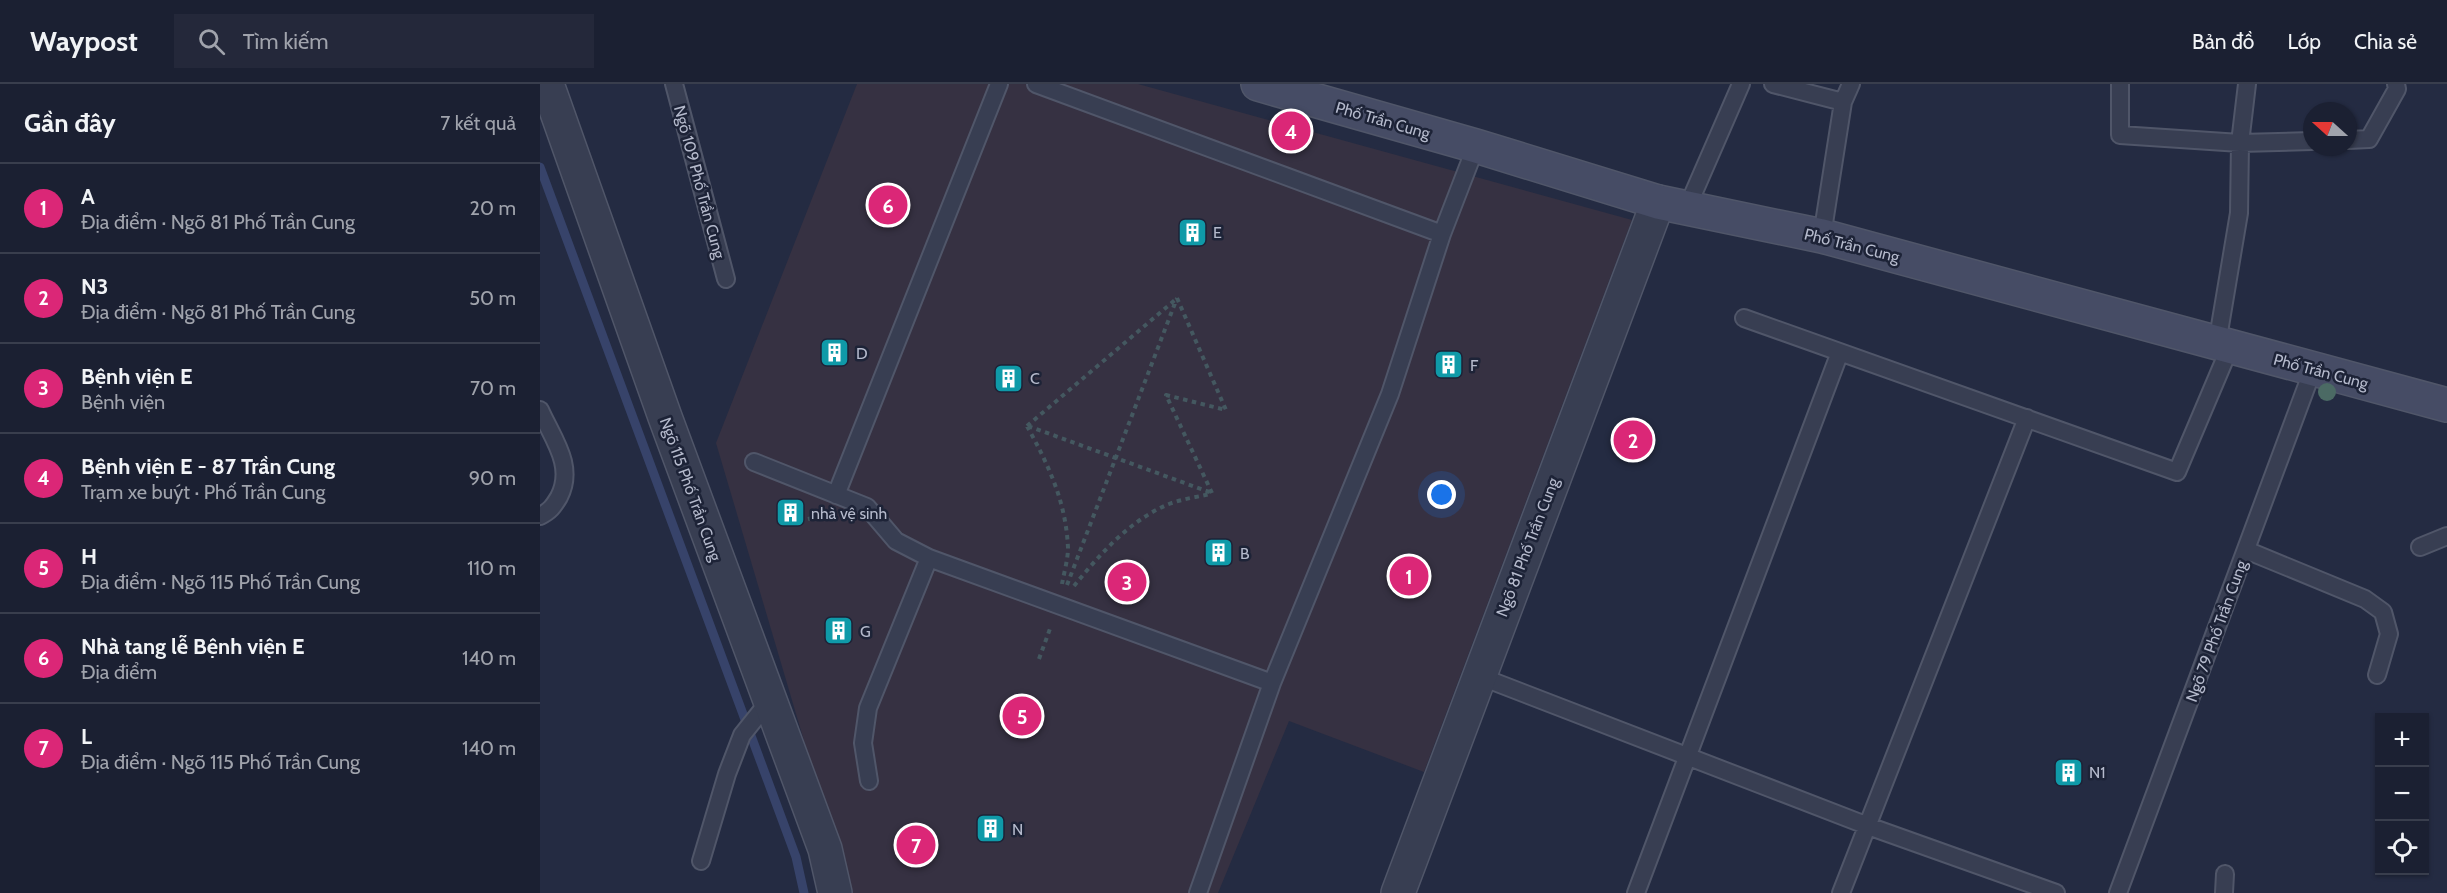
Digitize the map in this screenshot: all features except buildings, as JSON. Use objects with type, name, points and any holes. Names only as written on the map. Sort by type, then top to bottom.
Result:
[{"type":"main road","name":"Phố Trần Cung","points":[[1258,84],[1672,205],[1822,236],[2447,405]]},
{"type":"street","name":"Ngõ 115 Phố Trần Cung","points":[[547,84],[665,417],[763,710],[825,849],[835,893]]},
{"type":"street","name":"Ngõ 81 Phố Trần Cung","points":[[1398,893],[1479,676],[1672,205]]},
{"type":"lane","name":"Ngõ 109 Phố Trần Cung","points":[[674,84],[726,279]]},
{"type":"lane","points":[[836,495],[999,84]]},
{"type":"lane","points":[[1036,84],[1442,234]]},
{"type":"lane","points":[[1672,205],[1741,84]]},
{"type":"lane","points":[[1773,84],[1843,102]]},
{"type":"lane","points":[[1822,236],[1843,102],[1851,84]]},
{"type":"lane","points":[[2120,84],[2120,135],[2240,143],[2303,141]]},
{"type":"lane","points":[[1744,318],[2177,472],[2224,346],[2239,213],[2240,143],[2247,84]]},
{"type":"lane","points":[[2357,140],[2368,139],[2397,89],[2396,84]]},
{"type":"lane","points":[[1198,893],[1272,683],[1390,394],[1442,234],[1476,146]]},
{"type":"lane","points":[[1636,893],[1840,352]]},
{"type":"lane","name":"Ngõ 79 Phố Trần Cung","points":[[2118,893],[2313,369]]},
{"type":"lane","points":[[540,410],[566,465],[565,485],[551,510],[540,516]]},
{"type":"lane","points":[[1841,893],[2027,418]]},
{"type":"lane","points":[[754,462],[867,507],[896,541],[929,558],[1272,683]]},
{"type":"lane","points":[[2420,546],[2447,536]]},
{"type":"lane","points":[[2246,550],[2365,599],[2383,612],[2389,634],[2377,675]]},
{"type":"lane","points":[[869,781],[863,743],[868,708],[929,558]]},
{"type":"lane","points":[[1479,676],[1868,826],[2056,893]]},
{"type":"lane","points":[[701,861],[727,774],[742,735],[763,710]]},
{"type":"lane","points":[[2224,893],[2225,874]]},
{"type":"path","points":[[1027,426],[1177,298]]},
{"type":"path","points":[[1039,658],[1177,298]]},
{"type":"path","points":[[1177,298],[1226,410],[1166,395],[1212,493]]},
{"type":"path","points":[[1027,426],[1212,493]]},
{"type":"path","points":[[1027,426],[1050,467],[1063,512],[1068,549],[1059,606]]},
{"type":"path","points":[[1059,606],[1097,556],[1135,523],[1169,504],[1212,493]]},
{"type":"shaded area","points":[[857,84],[1138,84],[1632,220],[1424,772],[1289,721],[1218,893],[849,893],[716,443]]},
{"type":"waterway","points":[[540,167],[796,857],[804,893]]},
{"type":"place","name":"Bệnh viện E - 87 Trần Cung","points":[[1291,131]]},
{"type":"place","name":"Nhà tang lễ Bệnh viện E","points":[[888,205]]},
{"type":"place","name":"E","points":[[1192,232]]},
{"type":"place","name":"D","points":[[835,353]]},
{"type":"place","name":"F","points":[[1449,365]]},
{"type":"place","name":"C","points":[[1009,378]]},
{"type":"place","name":"N3","points":[[1633,440]]},
{"type":"place","name":"nhà vệ sinh","points":[[790,513]]},
{"type":"place","name":"B","points":[[1219,553]]},
{"type":"place","name":"A","points":[[1409,576]]},
{"type":"place","name":"Bệnh viện E","points":[[1127,582]]},
{"type":"place","name":"G","points":[[839,631]]},
{"type":"place","name":"H","points":[[1022,716]]},
{"type":"place","name":"N1","points":[[2068,772]]},
{"type":"place","name":"N","points":[[991,829]]},
{"type":"place","name":"L","points":[[916,845]]}]
